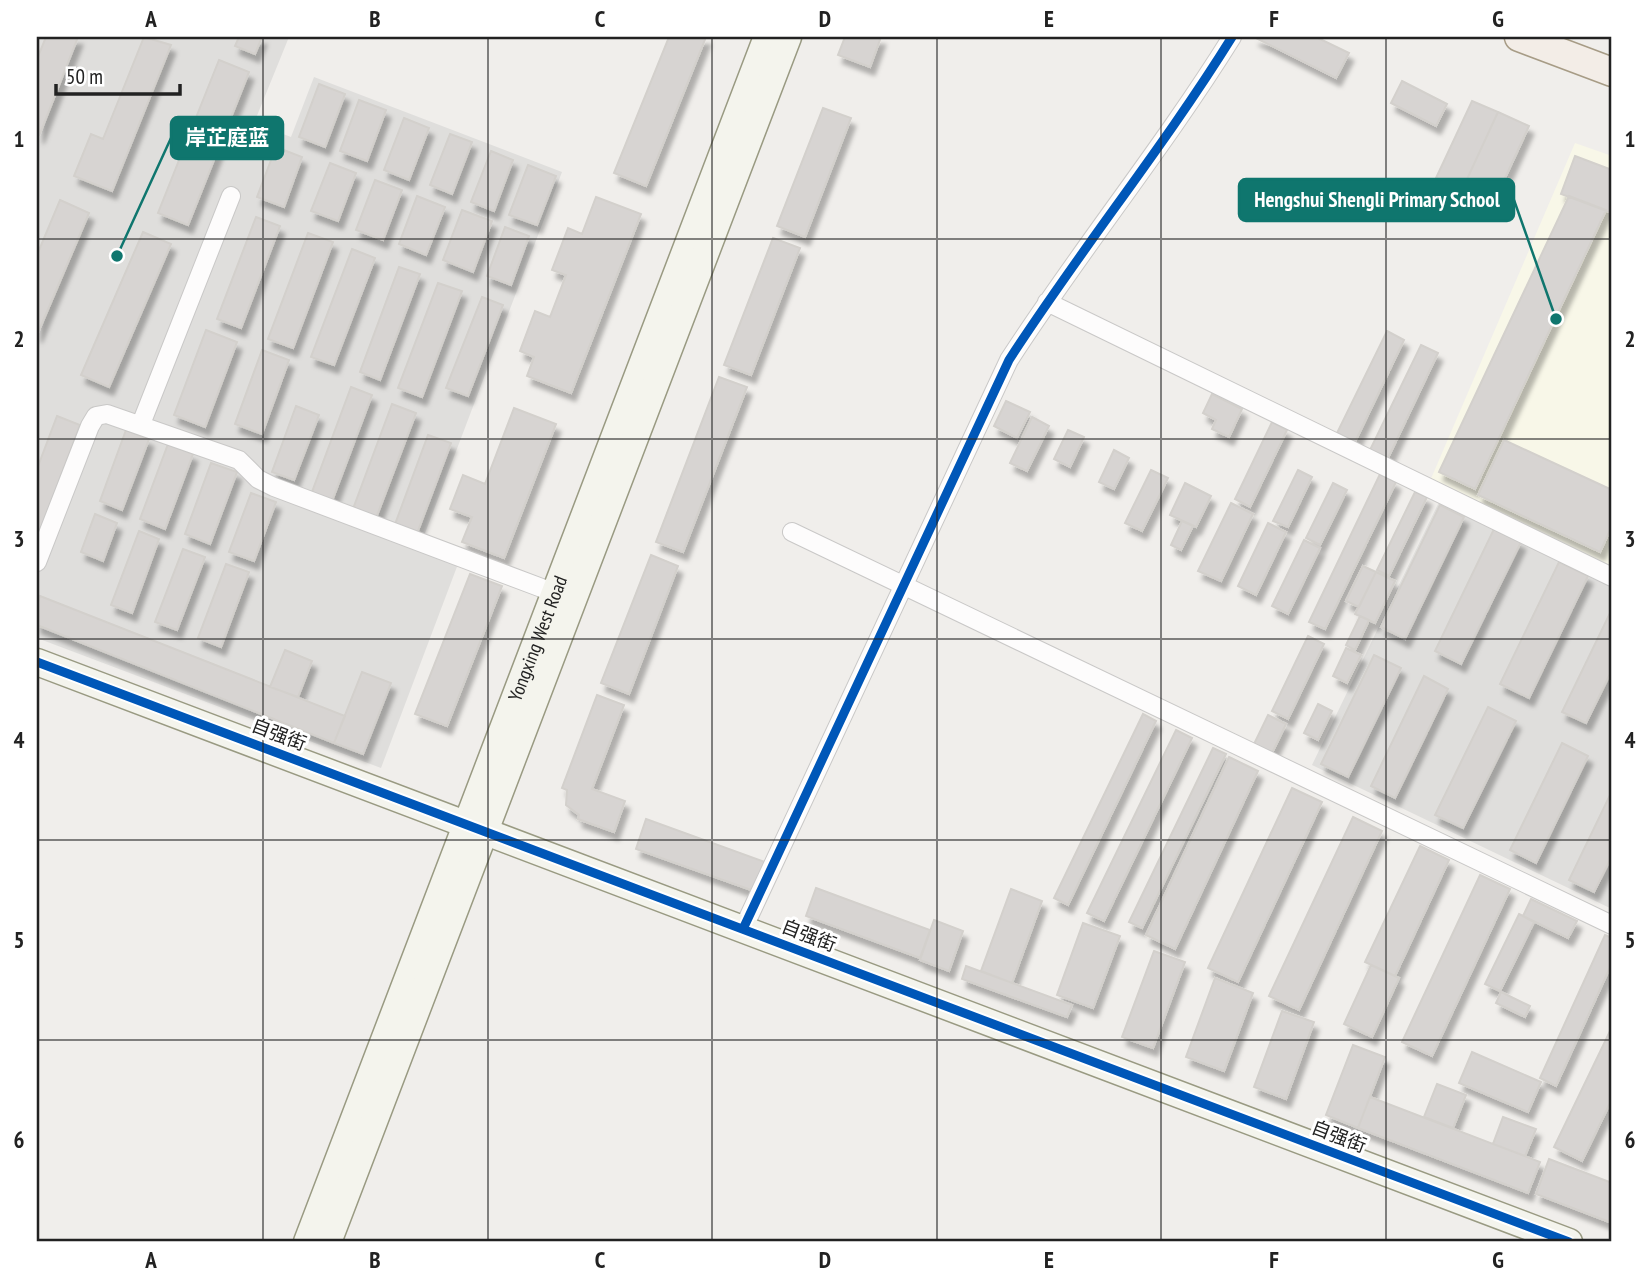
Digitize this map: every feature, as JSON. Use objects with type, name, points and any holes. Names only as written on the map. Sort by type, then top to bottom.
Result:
[{"type":"main road","name":"Yongxing West Road","points":[[328,1242],[555,593],[767,37]]},
{"type":"main road","name":"Yongxing West Road","points":[[307,1242],[475,828],[788,37]]},
{"type":"main road","points":[[1520,37],[1612,72]]},
{"type":"main road","points":[[1573,37],[1612,52]]},
{"type":"main road","name":"自强街","points":[[37,662],[1569,1242]]},
{"type":"street","points":[[743,929],[1009,360],[1046,302],[1193,99],[1232,37]]},
{"type":"street","points":[[141,424],[231,196]]},
{"type":"street","points":[[1046,302],[1612,577]]},
{"type":"street","points":[[37,562],[90,426],[96,416],[107,414],[239,460],[258,479],[274,487],[555,593]]},
{"type":"street","points":[[792,532],[1612,925]]},
{"type":"shaded area","points":[[37,37],[289,37],[254,123],[291,137],[314,77],[562,172],[419,549],[458,564],[381,768],[37,638]]},
{"type":"shaded area","points":[[1575,143],[1612,156],[1612,568],[1430,481]]},
{"type":"shaded area","points":[[1439,502],[1612,585],[1612,909],[1312,765]]},
{"type":"building","points":[[46,37],[78,37],[39,136],[37,59]]},
{"type":"building","points":[[144,37],[171,45],[112,191],[74,176],[91,134],[103,139]]},
{"type":"building","points":[[239,37],[262,37],[255,54],[235,46]]},
{"type":"building","points":[[669,37],[706,37],[646,186],[614,173]]},
{"type":"building","points":[[845,37],[881,37],[870,67],[838,55]]},
{"type":"building","points":[[1254,37],[1316,37],[1349,53],[1336,78]]},
{"type":"building","points":[[219,60],[249,72],[188,225],[158,213]]},
{"type":"building","points":[[1402,81],[1447,104],[1436,126],[1391,103]]},
{"type":"building","points":[[319,84],[345,94],[325,147],[299,137]]},
{"type":"building","points":[[359,100],[386,110],[367,161],[340,151]]},
{"type":"building","points":[[1472,101],[1498,112],[1462,190],[1436,178]]},
{"type":"building","points":[[823,108],[851,118],[805,237],[777,226]]},
{"type":"building","points":[[1498,112],[1529,126],[1493,204],[1462,190]]},
{"type":"building","points":[[404,118],[429,128],[409,180],[384,170]]},
{"type":"building","points":[[450,134],[472,142],[452,194],[430,185]]},
{"type":"building","points":[[276,147],[302,157],[284,207],[257,197]]},
{"type":"building","points":[[491,151],[513,160],[494,211],[471,202]]},
{"type":"building","points":[[1575,156],[1612,170],[1612,213],[1561,194]]},
{"type":"building","points":[[330,163],[356,173],[338,221],[311,211]]},
{"type":"building","points":[[528,165],[556,176],[537,225],[509,215]]},
{"type":"building","points":[[375,180],[402,190],[383,240],[356,230]]},
{"type":"building","points":[[417,196],[445,207],[426,255],[399,244]]},
{"type":"building","points":[[1569,196],[1606,210],[1475,489],[1439,472]]},
{"type":"building","points":[[596,197],[641,214],[571,393],[527,376],[534,357],[520,351],[535,311],[550,317],[566,275],[552,270],[568,228],[582,234]]},
{"type":"building","points":[[60,200],[89,213],[37,335],[37,255]]},
{"type":"building","points":[[462,210],[492,221],[473,272],[443,260]]},
{"type":"building","points":[[256,217],[280,226],[241,328],[217,319]]},
{"type":"building","points":[[505,227],[529,236],[511,285],[487,276]]},
{"type":"building","points":[[143,232],[171,244],[109,387],[81,375]]},
{"type":"building","points":[[308,233],[333,242],[293,348],[268,339]]},
{"type":"building","points":[[773,238],[800,248],[751,375],[724,365]]},
{"type":"building","points":[[352,249],[375,258],[334,365],[311,357]]},
{"type":"building","points":[[399,267],[420,274],[380,380],[360,372]]},
{"type":"building","points":[[438,283],[462,291],[422,397],[398,388]]},
{"type":"building","points":[[482,297],[503,305],[468,396],[446,388]]},
{"type":"building","points":[[206,330],[237,342],[205,427],[174,415]]},
{"type":"building","points":[[1387,331],[1404,340],[1355,442],[1337,433]]},
{"type":"building","points":[[1421,345],[1438,353],[1388,458],[1370,450]]},
{"type":"building","points":[[262,350],[289,360],[262,434],[235,424]]},
{"type":"building","points":[[719,377],[747,387],[683,552],[656,542]]},
{"type":"building","points":[[351,387],[372,395],[332,501],[312,492]]},
{"type":"building","points":[[1212,394],[1242,409],[1229,437],[1212,429],[1216,420],[1203,413]]},
{"type":"building","points":[[1006,401],[1030,412],[1017,438],[994,426]]},
{"type":"building","points":[[392,404],[416,413],[376,518],[353,509]]},
{"type":"building","points":[[296,406],[319,415],[294,480],[272,472]]},
{"type":"building","points":[[514,408],[556,424],[504,558],[462,542],[472,517],[450,509],[463,475],[485,484]]},
{"type":"building","points":[[57,416],[80,425],[37,540],[37,469]]},
{"type":"building","points":[[1032,417],[1049,426],[1027,471],[1010,463]]},
{"type":"building","points":[[1272,422],[1287,430],[1250,507],[1235,499]]},
{"type":"building","points":[[126,430],[149,439],[122,510],[100,501]]},
{"type":"building","points":[[1068,430],[1084,437],[1070,467],[1054,459]]},
{"type":"building","points":[[428,435],[451,443],[416,536],[394,527]]},
{"type":"building","points":[[1504,440],[1612,490],[1612,526],[1600,552],[1478,495]]},
{"type":"building","points":[[168,444],[193,454],[165,529],[140,519]]},
{"type":"building","points":[[1114,450],[1129,458],[1114,489],[1099,482]]},
{"type":"building","points":[[211,463],[237,472],[210,544],[185,534]]},
{"type":"building","points":[[1151,470],[1168,478],[1142,531],[1125,523]]},
{"type":"building","points":[[1298,470],[1312,477],[1288,527],[1273,521]]},
{"type":"building","points":[[1380,474],[1396,482],[1325,629],[1309,622]]},
{"type":"building","points":[[1185,483],[1211,496],[1196,527],[1170,515]]},
{"type":"building","points":[[1333,483],[1347,490],[1320,545],[1306,538]]},
{"type":"building","points":[[1415,492],[1427,497],[1389,576],[1377,570]]},
{"type":"building","points":[[251,493],[276,502],[254,561],[229,552]]},
{"type":"building","points":[[1231,503],[1253,514],[1221,581],[1198,571]]},
{"type":"building","points":[[1440,505],[1464,517],[1405,639],[1381,627]]},
{"type":"building","points":[[95,514],[117,523],[103,561],[81,552]]},
{"type":"building","points":[[1182,521],[1193,526],[1181,550],[1171,545]]},
{"type":"building","points":[[1268,523],[1286,532],[1256,595],[1238,586]]},
{"type":"building","points":[[1494,529],[1521,542],[1461,664],[1435,651]]},
{"type":"building","points":[[139,531],[159,539],[132,613],[111,605]]},
{"type":"building","points":[[1304,540],[1320,548],[1288,614],[1272,606]]},
{"type":"building","points":[[183,549],[205,557],[177,630],[155,622]]},
{"type":"building","points":[[651,555],[678,566],[629,694],[601,683]]},
{"type":"building","points":[[1559,562],[1588,576],[1529,698],[1500,684]]},
{"type":"building","points":[[226,564],[249,572],[221,647],[198,638]]},
{"type":"building","points":[[1363,566],[1376,572],[1359,607],[1346,601]]},
{"type":"building","points":[[1376,572],[1395,581],[1375,623],[1355,614]]},
{"type":"building","points":[[470,574],[502,586],[447,726],[415,714]]},
{"type":"building","points":[[40,596],[345,716],[334,743],[37,625]]},
{"type":"building","points":[[1612,609],[1612,670],[1586,723],[1562,712]]},
{"type":"building","points":[[1360,616],[1369,620],[1355,650],[1346,645]]},
{"type":"building","points":[[1308,636],[1324,644],[1288,719],[1272,711]]},
{"type":"building","points":[[1346,648],[1361,655],[1347,683],[1333,676]]},
{"type":"building","points":[[285,650],[312,661],[298,697],[270,687]]},
{"type":"building","points":[[1374,655],[1401,668],[1348,777],[1321,764]]},
{"type":"building","points":[[362,672],[391,683],[363,754],[334,743]]},
{"type":"building","points":[[1424,676],[1448,689],[1395,798],[1371,786]]},
{"type":"building","points":[[597,695],[624,705],[592,789],[625,801],[614,832],[578,819],[579,815],[566,805],[567,790],[562,788]]},
{"type":"building","points":[[1318,704],[1332,711],[1318,740],[1304,733]]},
{"type":"building","points":[[1488,707],[1516,721],[1463,828],[1435,815]]},
{"type":"building","points":[[1143,714],[1156,721],[1068,905],[1054,898]]},
{"type":"building","points":[[1268,715],[1286,724],[1272,753],[1254,744]]},
{"type":"building","points":[[1176,730],[1192,738],[1104,921],[1087,913]]},
{"type":"building","points":[[1562,743],[1588,756],[1536,863],[1510,850]]},
{"type":"building","points":[[1213,748],[1226,754],[1142,928],[1129,922]]},
{"type":"building","points":[[1229,757],[1258,771],[1175,949],[1146,935]]},
{"type":"building","points":[[1292,788],[1322,802],[1238,982],[1208,968]]},
{"type":"building","points":[[1612,791],[1612,856],[1594,892],[1569,880]]},
{"type":"building","points":[[1353,817],[1382,831],[1299,1010],[1269,996]]},
{"type":"building","points":[[646,819],[765,862],[754,891],[636,849]]},
{"type":"building","points":[[1420,846],[1449,860],[1395,976],[1365,962]]},
{"type":"building","points":[[1480,875],[1510,889],[1432,1056],[1402,1042]]},
{"type":"building","points":[[816,888],[930,930],[920,958],[806,916]]},
{"type":"building","points":[[1011,889],[1042,901],[1012,983],[981,971]]},
{"type":"building","points":[[1531,899],[1577,921],[1568,938],[1523,916]]},
{"type":"building","points":[[1519,914],[1534,922],[1500,991],[1485,984]]},
{"type":"building","points":[[934,920],[963,931],[949,971],[920,960]]},
{"type":"building","points":[[1083,923],[1120,936],[1093,1008],[1057,995]]},
{"type":"building","points":[[1605,935],[1612,938],[1612,963],[1556,1086],[1540,1078]]},
{"type":"building","points":[[1154,951],[1185,962],[1153,1048],[1122,1037]]},
{"type":"building","points":[[1371,965],[1399,978],[1372,1037],[1344,1024]]},
{"type":"building","points":[[966,966],[1072,1005],[1067,1017],[962,979]]},
{"type":"building","points":[[1215,978],[1253,993],[1224,1071],[1186,1057]]},
{"type":"building","points":[[1501,992],[1530,1006],[1525,1017],[1496,1003]]},
{"type":"building","points":[[1282,1011],[1314,1022],[1286,1099],[1254,1087]]},
{"type":"building","points":[[1612,1027],[1612,1099],[1582,1161],[1554,1147]]},
{"type":"building","points":[[1353,1045],[1385,1057],[1358,1128],[1326,1115]]},
{"type":"building","points":[[1472,1052],[1541,1082],[1528,1112],[1459,1083]]},
{"type":"building","points":[[1437,1084],[1466,1095],[1453,1128],[1424,1117]]},
{"type":"building","points":[[1370,1097],[1540,1162],[1528,1193],[1358,1128]]},
{"type":"building","points":[[1503,1117],[1536,1129],[1525,1156],[1493,1144]]},
{"type":"building","points":[[1549,1159],[1612,1183],[1612,1223],[1536,1194]]},
{"type":"cycle path","points":[[743,929],[1009,360],[1178,119],[1232,37]]},
{"type":"cycle path","points":[[37,662],[1569,1242]]},
{"type":"place","name":"岸芷庭蓝","points":[[117,256]]},
{"type":"place","name":"Hengshui Shengli Primary School","points":[[1556,319]]}]
